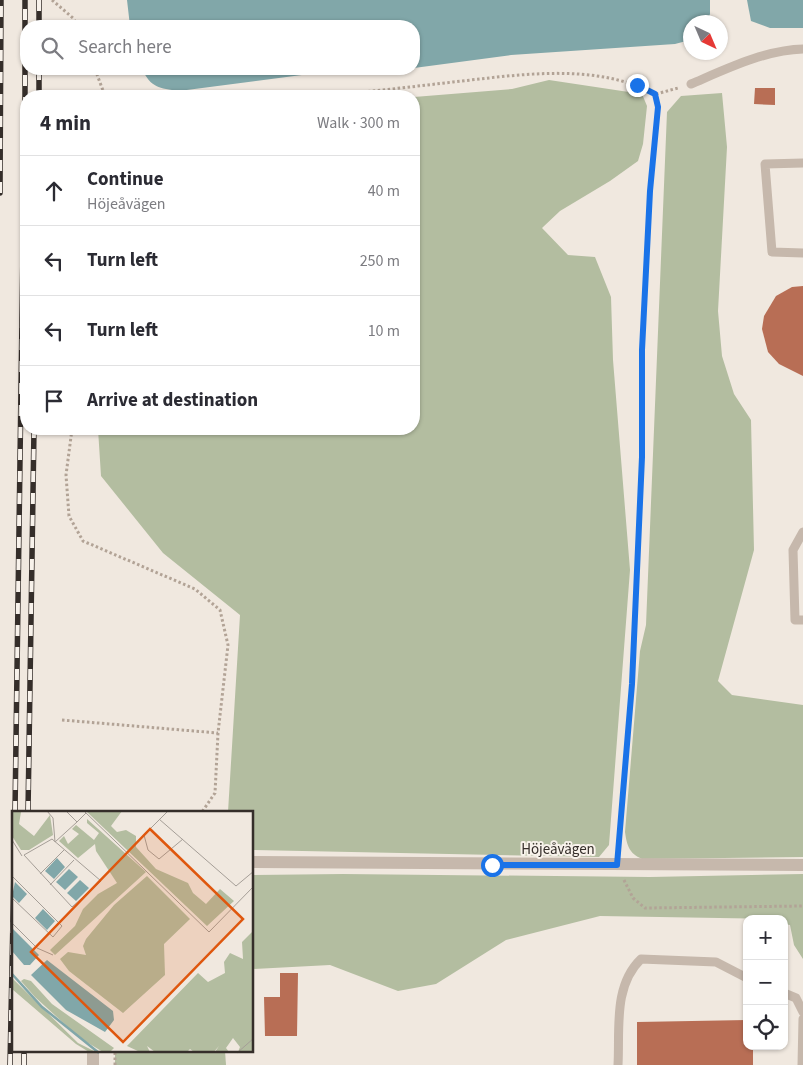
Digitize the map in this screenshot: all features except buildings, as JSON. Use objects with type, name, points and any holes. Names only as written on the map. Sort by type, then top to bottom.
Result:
[{"type":"street","name":"Höjeåvägen","points":[[254,862],[803,865]]},
{"type":"street","points":[[92,1052],[93,1065]]},
{"type":"lane","points":[[691,84],[741,63],[792,49],[803,49]]},
{"type":"lane","points":[[803,163],[765,164],[772,252],[803,253]]},
{"type":"lane","points":[[803,532],[793,550],[795,620],[803,620]]},
{"type":"lane","points":[[618,1065],[621,1001],[632,968],[641,959],[716,962],[743,976]]},
{"type":"lane","points":[[788,995],[796,998],[803,1012]]},
{"type":"lane","points":[[802,1065],[803,1019]]},
{"type":"path","points":[[52,0],[74,20]]},
{"type":"path","points":[[378,90],[541,72],[587,76],[637,85],[655,94],[691,84]]},
{"type":"path","points":[[97,75],[103,90]]},
{"type":"path","points":[[655,94],[658,107],[650,191],[642,350],[642,457],[632,684],[617,865],[633,898],[645,908],[803,906]]},
{"type":"path","points":[[71,435],[66,475],[69,516],[83,541],[195,588],[220,610],[228,645],[218,733],[215,793],[203,811]]},
{"type":"path","points":[[62,720],[218,733]]},
{"type":"path","points":[[115,1052],[115,1065]]},
{"type":"green space","points":[[549,80],[642,94],[647,106],[643,144],[638,161],[610,181],[560,211],[542,228],[568,255],[595,257],[611,297],[613,360],[630,570],[609,845],[599,857],[254,850],[254,811],[228,811],[240,615],[163,553],[101,476],[98,435],[420,435],[420,97],[512,89]]},
{"type":"green space","points":[[722,93],[727,147],[718,311],[722,356],[734,394],[751,420],[754,550],[718,681],[732,695],[803,705],[803,857],[642,859],[629,848],[625,832],[640,651],[646,625],[667,112],[681,96]]},
{"type":"green space","points":[[803,874],[803,959],[794,945],[790,925],[788,925],[788,915],[743,915],[743,918],[600,916],[506,940],[436,984],[398,991],[330,965],[254,969],[254,875],[650,877]]},
{"type":"green space","points":[[115,1052],[225,1052],[226,1065],[115,1065]]},
{"type":"water","points":[[127,0],[710,0],[710,15],[683,15],[683,42],[675,44],[511,55],[420,67],[420,20],[129,20]]},
{"type":"water","points":[[747,0],[803,0],[803,28],[770,28],[751,21]]},
{"type":"water","points":[[145,75],[302,75],[187,90],[166,89],[152,84]]},
{"type":"railway","points":[[0,193],[1,0]]},
{"type":"railway","points":[[25,0],[25,20]]},
{"type":"railway","points":[[39,0],[39,20]]},
{"type":"railway","points":[[25,75],[25,90]]},
{"type":"railway","points":[[39,75],[39,90]]},
{"type":"railway","points":[[15,811],[20,435]]},
{"type":"railway","points":[[28,811],[34,435]]},
{"type":"railway","points":[[10,1065],[12,966]]},
{"type":"railway","points":[[24,1052],[24,1065]]},
{"type":"route","points":[[492,865],[617,865],[618,828],[632,684],[642,457],[642,350],[650,191],[654,131],[658,107],[655,94],[637,85]]}]
